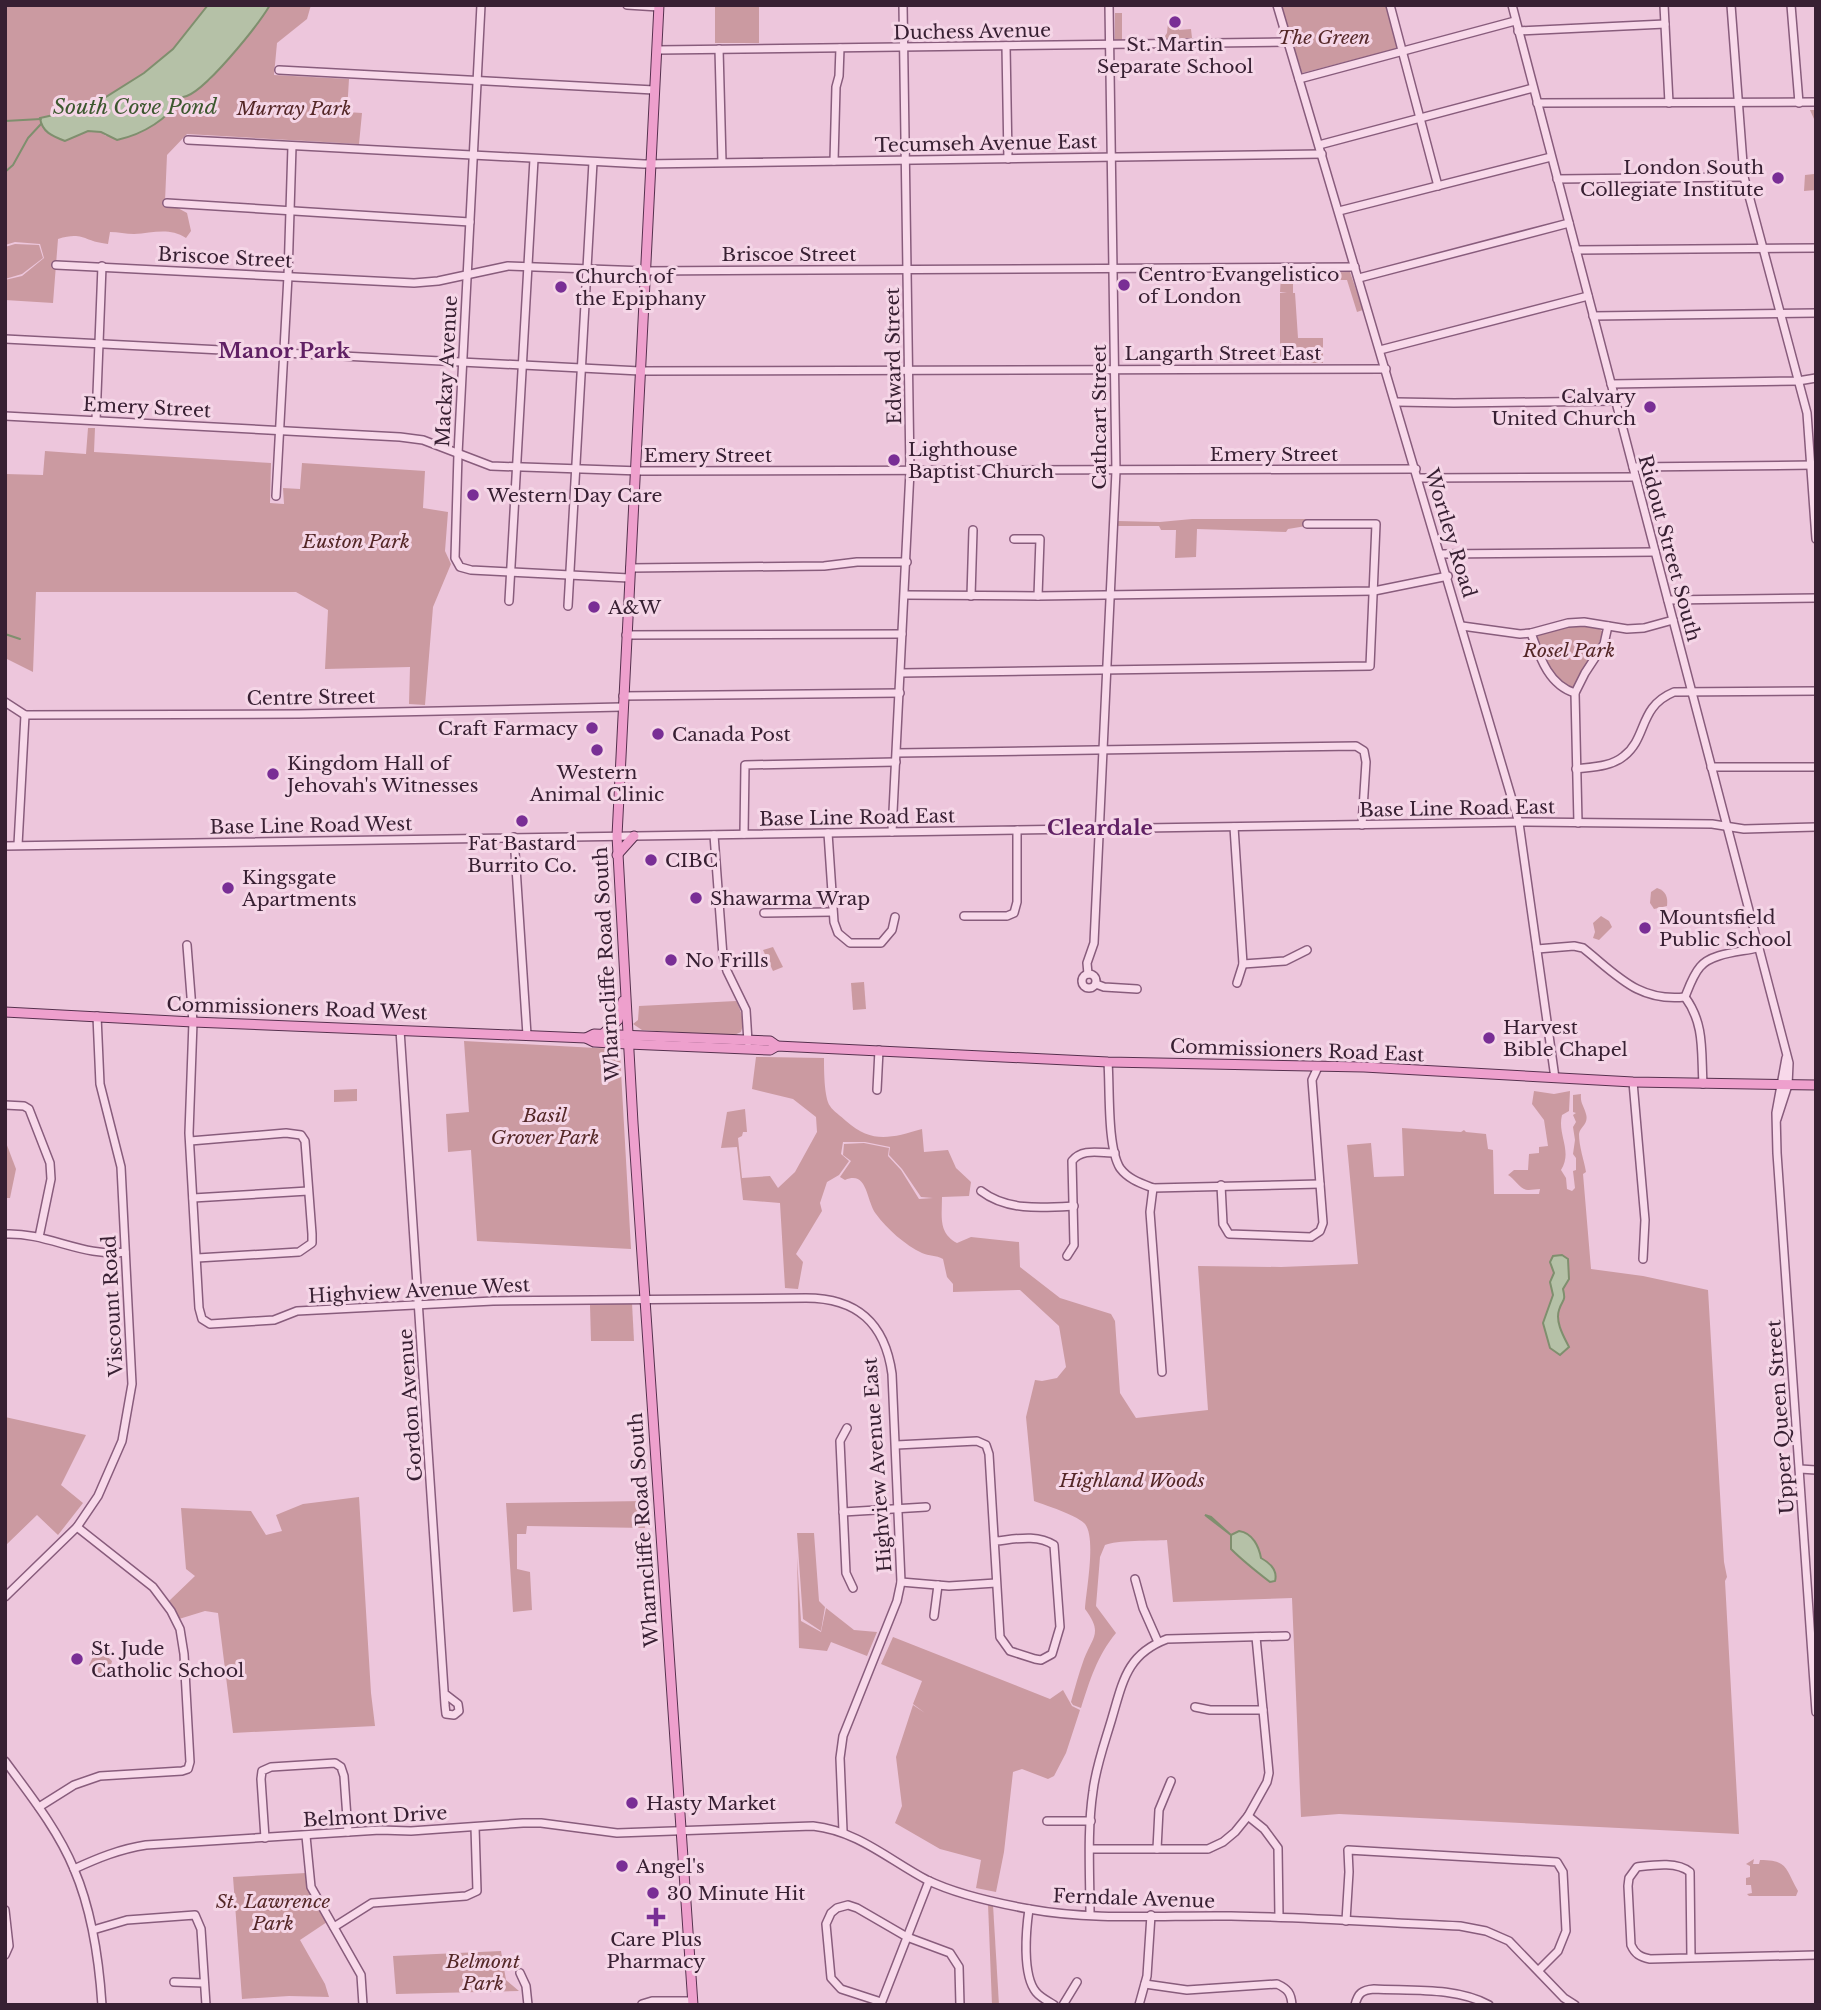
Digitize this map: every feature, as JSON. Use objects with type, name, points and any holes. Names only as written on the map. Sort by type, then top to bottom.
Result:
[{"type":"main road","name":"Wharncliffe Road South","points":[[659,6],[622,707],[617,855],[693,2003]]},
{"type":"main road","points":[[617,855],[634,836]]},
{"type":"main road","points":[[602,1034],[618,1020],[625,993]]},
{"type":"main road","name":"Commissioners Road West","points":[[5,1012],[586,1038],[594,1042],[628,1039]]},
{"type":"main road","name":"Commissioners Road West","points":[[586,1038],[602,1034],[628,1039]]},
{"type":"main road","name":"Commissioners Road East","points":[[628,1039],[748,1044],[770,1050],[777,1046],[1633,1082],[1816,1085]]},
{"type":"street","name":"Mackay Avenue","points":[[481,5],[457,454],[455,558],[460,567],[471,570],[570,574],[907,562]]},
{"type":"street","points":[[627,5],[659,6]]},
{"type":"street","name":"Edward Street","points":[[892,832],[910,471],[903,5]]},
{"type":"street","name":"Cathcart Street","points":[[1099,829],[1116,471],[1110,5]]},
{"type":"street","name":"Wortley Road","points":[[1278,5],[1519,823],[1555,1078]]},
{"type":"street","points":[[1390,5],[1438,186]]},
{"type":"street","name":"Ridout Street South","points":[[1512,5],[1786,1058],[1785,1085]]},
{"type":"street","points":[[1664,5],[1669,103]]},
{"type":"street","points":[[1731,5],[1744,177],[1807,412],[1813,465],[1816,539]]},
{"type":"street","points":[[1791,5],[1798,103]]},
{"type":"street","points":[[1299,79],[1516,21]]},
{"type":"street","points":[[1518,31],[1665,24]]},
{"type":"street","name":"Duchess Avenue","points":[[657,50],[1288,42]]},
{"type":"street","points":[[1006,46],[1008,159]]},
{"type":"street","points":[[834,161],[840,48]]},
{"type":"street","points":[[719,49],[722,162]]},
{"type":"street","points":[[279,70],[654,90]]},
{"type":"street","points":[[1319,145],[1533,88]]},
{"type":"street","points":[[1537,103],[1816,103]]},
{"type":"street","name":"Tecumseh Avenue East","points":[[188,140],[650,163],[1322,155]]},
{"type":"street","points":[[276,496],[292,146]]},
{"type":"street","points":[[1339,211],[1551,157]]},
{"type":"street","points":[[509,601],[534,159]]},
{"type":"street","points":[[568,606],[593,162]]},
{"type":"street","points":[[1557,178],[1744,177]]},
{"type":"street","points":[[167,203],[470,222]]},
{"type":"street","points":[[1359,278],[1569,223]]},
{"type":"street","points":[[1576,250],[1816,248]]},
{"type":"street","name":"Briscoe Street","points":[[57,265],[414,283],[439,281],[508,266],[645,271],[1355,267]]},
{"type":"street","points":[[96,420],[102,266]]},
{"type":"street","points":[[1380,350],[1588,296]]},
{"type":"street","points":[[1593,316],[1816,313]]},
{"type":"street","name":"Langarth Street East","points":[[5,339],[640,371],[1386,369]]},
{"type":"street","points":[[1611,384],[1798,381],[1816,378]]},
{"type":"street","points":[[1396,402],[1615,401]]},
{"type":"street","name":"Emery Street","points":[[5,416],[411,438],[491,466],[518,468],[634,471],[1416,469]]},
{"type":"street","points":[[1633,467],[1813,465]]},
{"type":"street","points":[[1419,478],[1635,477]]},
{"type":"street","points":[[901,673],[1370,666],[1376,524],[1307,524]]},
{"type":"street","points":[[971,596],[973,530]]},
{"type":"street","points":[[1014,538],[1040,539],[1038,596]]},
{"type":"street","points":[[1441,554],[1655,552]]},
{"type":"street","points":[[905,595],[1038,596],[1374,591],[1448,576]]},
{"type":"street","points":[[1668,600],[1816,598]]},
{"type":"street","points":[[1462,626],[1531,634],[1568,623],[1584,622],[1627,629],[1644,628],[1673,620]]},
{"type":"street","points":[[1578,823],[1575,693],[1604,644],[1608,626]]},
{"type":"street","points":[[626,635],[902,634]]},
{"type":"street","points":[[1531,634],[1537,652],[1555,682],[1562,689],[1575,693]]},
{"type":"street","points":[[1576,769],[1602,766],[1625,756],[1652,707],[1674,692],[1692,694],[1816,691]]},
{"type":"street","points":[[623,696],[900,693]]},
{"type":"street","points":[[5,702],[24,715],[18,845]]},
{"type":"street","name":"Centre Street","points":[[24,715],[288,714],[622,707]]},
{"type":"street","points":[[897,753],[1356,746],[1364,751],[1366,762],[1362,825]]},
{"type":"street","points":[[744,834],[745,765],[896,762]]},
{"type":"street","points":[[1712,767],[1816,767]]},
{"type":"street","name":"Base Line Road East","points":[[617,836],[1519,823],[1727,825],[1744,829],[1816,828]]},
{"type":"street","points":[[1234,827],[1242,964],[1237,983]]},
{"type":"street","points":[[1088,974],[1087,963],[1094,943],[1099,829]]},
{"type":"street","points":[[964,916],[1007,916],[1014,913],[1017,902],[1017,830]]},
{"type":"street","points":[[828,833],[832,912],[838,933],[850,943],[881,943],[892,930],[895,917]]},
{"type":"street","points":[[714,835],[723,956],[727,971],[746,1010],[748,1044]]},
{"type":"street","name":"Base Line Road West","points":[[5,846],[617,836]]},
{"type":"street","points":[[514,837],[527,1035]]},
{"type":"street","points":[[764,913],[832,912]]},
{"type":"street","name":"Highview Avenue West","points":[[187,945],[193,1022],[190,1141],[199,1308],[202,1319],[209,1324],[274,1320],[298,1311],[418,1304],[645,1298]]},
{"type":"street","points":[[1537,949],[1574,946],[1583,948],[1630,988],[1669,999],[1685,997]]},
{"type":"street","points":[[1685,997],[1703,963],[1713,958],[1757,948]]},
{"type":"street","points":[[1242,964],[1285,961],[1307,950]]},
{"type":"street","points":[[1088,974],[1082,978],[1083,986],[1090,989],[1096,984]]},
{"type":"street","points":[[1088,974],[1095,977],[1096,984]]},
{"type":"street","points":[[1096,984],[1137,989]]},
{"type":"street","points":[[1685,997],[1699,1021],[1702,1034],[1703,1084]]},
{"type":"street","name":"Viscount Road","points":[[5,1597],[77,1527],[98,1496],[122,1441],[127,1416],[132,1373],[121,1167],[100,1084],[97,1016]]},
{"type":"street","name":"Gordon Avenue","points":[[400,1030],[445,1694]]},
{"type":"street","points":[[877,1090],[879,1050]]},
{"type":"street","points":[[1108,1062],[1115,1153],[1119,1167],[1128,1176],[1153,1188],[1320,1184]]},
{"type":"street","points":[[1220,1185],[1223,1224],[1229,1234],[1311,1237],[1320,1231],[1320,1184],[1312,1080],[1318,1067]]},
{"type":"street","points":[[1633,1082],[1645,1220],[1643,1259]]},
{"type":"street","name":"Upper Queen Street","points":[[1785,1085],[1776,1113],[1778,1167],[1816,1712]]},
{"type":"street","points":[[5,1105],[24,1105],[29,1109],[50,1163],[51,1179],[39,1237]]},
{"type":"street","points":[[190,1141],[286,1133],[301,1135],[305,1142],[312,1234],[312,1243],[299,1252],[197,1258]]},
{"type":"street","points":[[1067,1256],[1074,1245],[1072,1161],[1077,1154],[1085,1152],[1115,1153]]},
{"type":"street","points":[[1153,1188],[1150,1212],[1162,1372]]},
{"type":"street","points":[[193,1198],[308,1191]]},
{"type":"street","points":[[981,1191],[993,1200],[1015,1205],[1048,1208],[1074,1206]]},
{"type":"street","points":[[5,1234],[39,1237],[108,1254],[125,1252]]},
{"type":"street","name":"Highview Avenue East","points":[[645,1298],[824,1298],[841,1301],[874,1326],[887,1348],[892,1374],[901,1582],[897,1601],[843,1736],[840,1758],[843,1832]]},
{"type":"street","points":[[847,1429],[839,1441],[846,1573],[853,1588]]},
{"type":"street","points":[[896,1445],[977,1441],[986,1445],[996,1541],[999,1632],[1010,1651],[1041,1660],[1046,1658],[1052,1654],[1060,1627],[1054,1545],[1045,1539],[1036,1538],[996,1541]]},
{"type":"street","points":[[1800,1469],[1816,1470]]},
{"type":"street","points":[[843,1511],[926,1507]]},
{"type":"street","points":[[39,1807],[86,1779],[182,1771],[188,1769],[190,1762],[184,1654],[180,1629],[171,1611],[153,1587],[77,1527]]},
{"type":"street","points":[[1135,1579],[1143,1608],[1158,1642]]},
{"type":"street","points":[[901,1582],[938,1585],[996,1583]]},
{"type":"street","points":[[934,1616],[938,1585]]},
{"type":"street","points":[[1090,1914],[1091,1821],[1096,1771],[1128,1669],[1137,1657],[1158,1642],[1185,1638],[1286,1636]]},
{"type":"street","points":[[1091,1849],[1209,1849],[1235,1832],[1248,1816],[1267,1782],[1269,1773],[1256,1637]]},
{"type":"street","points":[[1195,1707],[1210,1710],[1263,1710]]},
{"type":"street","points":[[5,1760],[39,1807],[74,1869],[93,1930],[102,2005]]},
{"type":"street","points":[[265,1838],[261,1779],[262,1771],[271,1767],[335,1763],[341,1767],[348,1832]]},
{"type":"street","points":[[1157,1849],[1159,1810],[1171,1781]]},
{"type":"street","points":[[1248,1816],[1264,1829],[1278,1847],[1279,1917]]},
{"type":"street","points":[[1047,1821],[1091,1821]]},
{"type":"street","name":"Belmont Drive","points":[[74,1869],[128,1847],[348,1832],[541,1823],[617,1833],[681,1830]]},
{"type":"street","points":[[334,1927],[372,1903],[466,1896],[477,1891],[475,1826]]},
{"type":"street","name":"Ferndale Avenue","points":[[681,1830],[813,1826],[843,1832],[929,1881],[963,1893],[1029,1909],[1090,1914],[1279,1917],[1460,1926],[1486,1931],[1509,1941],[1539,1970],[1561,2002],[1575,2005]]},
{"type":"street","points":[[306,1836],[311,1886],[318,1903],[361,1975],[363,2005]]},
{"type":"street","points":[[1346,1921],[1348,1850],[1557,1862],[1563,1872],[1566,1931],[1558,1951],[1539,1970]]},
{"type":"street","points":[[1691,1957],[1690,1872],[1676,1865],[1637,1867],[1629,1878],[1628,1886],[1631,1945],[1634,1952],[1650,1959],[1816,1955]]},
{"type":"street","points":[[929,1881],[907,1937],[881,2004],[841,1989],[831,1978],[826,1923],[837,1908],[848,1905],[907,1937],[950,1953],[959,1967],[960,2005]]},
{"type":"street","points":[[1029,1909],[1026,1931],[1029,1978],[1034,1990],[1054,2005]]},
{"type":"street","points":[[5,1910],[9,1946],[5,1955]]},
{"type":"street","points":[[93,1930],[127,1920],[195,1915],[201,1929],[206,2005]]},
{"type":"street","points":[[1139,2005],[1145,1984],[1151,1915]]},
{"type":"street","points":[[520,1973],[526,1986],[528,2005]]},
{"type":"street","points":[[174,1982],[204,1983]]},
{"type":"street","points":[[1063,2005],[1077,1982]]},
{"type":"street","points":[[1145,1984],[1187,1990],[1277,1984],[1287,1989],[1292,1996],[1292,2005]]},
{"type":"street","points":[[1355,2005],[1364,1990],[1374,1989],[1454,1994],[1468,1996],[1489,2005]]},
{"type":"street","points":[[642,2004],[652,2001],[693,2003]]},
{"type":"green space","name":"Murray Park","points":[[5,5],[208,5],[173,49],[144,73],[101,100],[41,118],[65,141],[91,131],[106,136],[173,110],[183,97],[210,80],[270,5],[311,5],[307,19],[277,43],[274,75],[349,79],[347,112],[362,113],[359,144],[187,134],[167,155],[165,201],[187,213],[191,231],[186,238],[161,232],[110,232],[108,244],[73,236],[58,239],[53,303],[5,300],[5,280],[22,276],[44,258],[40,244],[15,242],[5,245]]},
{"type":"green space","points":[[715,5],[759,5],[759,43],[715,43]]},
{"type":"green space","name":"The Green","points":[[1281,5],[1387,5],[1399,48],[1302,73]]},
{"type":"green space","points":[[1115,13],[1122,13],[1122,40],[1115,40]]},
{"type":"green space","points":[[1178,20],[1179,30],[1191,29],[1192,38],[1163,39],[1168,23]]},
{"type":"green space","points":[[1810,110],[1816,110],[1816,190],[1804,191],[1805,175],[1814,174],[1814,119]]},
{"type":"green space","points":[[15,244],[39,245],[43,258],[22,274],[5,279],[5,247]]},
{"type":"green space","points":[[1350,272],[1363,310],[1357,312],[1347,280],[1331,280],[1330,275],[1301,276],[1301,273]]},
{"type":"green space","points":[[1281,275],[1293,275],[1298,338],[1323,338],[1323,363],[1280,363],[1280,293],[1287,293],[1280,292]]},
{"type":"green space","name":"Euston Park","points":[[88,428],[95,428],[94,452],[271,463],[270,503],[284,504],[283,488],[300,489],[302,463],[425,471],[423,508],[448,512],[445,551],[451,564],[433,607],[425,705],[409,704],[410,667],[325,669],[328,610],[296,592],[36,592],[33,672],[5,658],[5,474],[43,475],[45,451],[86,454]]},
{"type":"green space","points":[[1192,519],[1371,519],[1370,527],[1306,526],[1288,529],[1286,532],[1197,529],[1196,557],[1175,558],[1176,530],[1161,530],[1159,526],[1118,526],[1118,521],[1160,522]]},
{"type":"green space","name":"Rosel Park","points":[[1565,627],[1597,627],[1603,632],[1595,654],[1584,667],[1576,685],[1570,688],[1549,665],[1537,636]]},
{"type":"green space","points":[[1657,888],[1666,895],[1667,906],[1654,909],[1650,903],[1651,892]]},
{"type":"green space","points":[[1601,916],[1609,921],[1612,927],[1599,940],[1593,938],[1593,923]]},
{"type":"green space","points":[[773,947],[783,967],[773,971],[763,950]]},
{"type":"green space","points":[[864,982],[866,1009],[853,1010],[851,983]]},
{"type":"green space","points":[[736,1001],[743,1024],[741,1032],[732,1036],[642,1030],[633,1024],[638,1020],[639,1006]]},
{"type":"green space","name":"Basil Grover Park","points":[[464,1041],[615,1049],[620,1054],[631,1249],[477,1241],[471,1150],[448,1152],[446,1114],[469,1112]]},
{"type":"green space","name":"Highland Woods","points":[[756,1057],[824,1058],[828,1102],[833,1110],[855,1128],[882,1137],[922,1129],[924,1152],[948,1150],[956,1168],[971,1182],[969,1196],[942,1197],[942,1223],[947,1234],[957,1243],[971,1237],[1019,1242],[1020,1267],[1060,1298],[1111,1314],[1115,1321],[1120,1393],[1136,1418],[1208,1410],[1198,1266],[1358,1264],[1347,1145],[1371,1143],[1374,1177],[1404,1176],[1402,1128],[1464,1130],[1486,1134],[1488,1149],[1493,1150],[1494,1194],[1539,1194],[1540,1189],[1523,1189],[1508,1175],[1514,1170],[1528,1170],[1529,1154],[1539,1153],[1539,1147],[1548,1146],[1544,1120],[1532,1104],[1534,1091],[1554,1094],[1570,1091],[1569,1111],[1562,1115],[1561,1122],[1566,1156],[1561,1170],[1566,1178],[1567,1189],[1572,1191],[1575,1188],[1573,1171],[1576,1170],[1576,1158],[1573,1154],[1573,1127],[1576,1122],[1573,1115],[1576,1113],[1573,1112],[1573,1095],[1581,1094],[1587,1117],[1579,1139],[1586,1172],[1583,1174],[1591,1269],[1643,1276],[1708,1290],[1727,1577],[1725,1581],[1739,1834],[1339,1814],[1301,1817],[1292,1598],[1173,1602],[1167,1540],[1125,1541],[1105,1545],[1100,1557],[1096,1606],[1116,1633],[1099,1659],[1081,1708],[1073,1705],[1071,1702],[1079,1675],[1095,1634],[1094,1624],[1085,1609],[1090,1539],[1088,1529],[1080,1520],[1034,1501],[1026,1417],[1035,1380],[1057,1378],[1066,1367],[1059,1326],[1020,1290],[953,1292],[953,1284],[947,1277],[943,1259],[922,1253],[903,1241],[876,1214],[862,1183],[858,1179],[845,1180],[840,1177],[851,1161],[843,1155],[844,1144],[864,1143],[889,1148],[888,1156],[901,1170],[919,1199],[933,1198],[921,1197],[902,1169],[889,1155],[890,1147],[865,1142],[843,1142],[841,1154],[849,1161],[839,1175],[827,1182],[820,1203],[822,1211],[796,1254],[803,1262],[798,1289],[785,1288],[780,1203],[743,1200],[737,1147],[721,1148],[727,1112],[745,1109],[747,1132],[743,1132],[738,1138],[742,1178],[770,1176],[778,1188],[795,1172],[817,1132],[816,1117],[793,1099],[752,1089]]},
{"type":"green space","points":[[357,1089],[357,1101],[334,1102],[334,1090]]},
{"type":"green space","points":[[5,1140],[16,1169],[10,1198],[5,1198]]},
{"type":"green space","points":[[632,1303],[634,1341],[591,1341],[590,1305]]},
{"type":"green space","points":[[5,1417],[86,1435],[61,1485],[83,1503],[58,1535],[37,1515],[5,1546]]},
{"type":"green space","points":[[359,1497],[375,1726],[233,1733],[218,1613],[205,1611],[179,1619],[169,1601],[195,1576],[186,1569],[181,1508],[251,1511],[266,1535],[282,1531],[276,1515],[303,1504]]},
{"type":"green space","points":[[644,1501],[645,1528],[527,1526],[526,1534],[517,1534],[517,1569],[530,1572],[532,1610],[513,1612],[506,1503]]},
{"type":"green space","points":[[797,1533],[814,1533],[819,1601],[825,1607],[821,1631],[803,1619]]},
{"type":"green space","points":[[797,1557],[801,1621],[821,1632],[826,1608],[854,1630],[877,1632],[867,1656],[831,1642],[827,1651],[799,1648]]},
{"type":"green space","points":[[893,1637],[1050,1699],[1063,1690],[1072,1706],[1080,1710],[1066,1753],[1054,1776],[1048,1779],[1022,1769],[1013,1772],[1004,1852],[996,1892],[976,1888],[981,1860],[940,1849],[895,1823],[902,1806],[896,1757],[913,1705],[925,1713],[913,1704],[922,1681],[881,1664]]},
{"type":"green space","points":[[100,1650],[112,1661],[109,1673],[97,1676],[89,1665],[96,1651]]},
{"type":"green space","points":[[1754,1859],[1753,1864],[1759,1864],[1760,1860],[1769,1860],[1785,1867],[1798,1891],[1796,1896],[1749,1896],[1747,1894],[1752,1893],[1751,1885],[1746,1885],[1746,1878],[1750,1877],[1750,1866],[1746,1864]]},
{"type":"green space","name":"St. Lawrence Park","points":[[306,1873],[310,1894],[327,1922],[300,1940],[325,1984],[329,1997],[242,1999],[233,1877]]},
{"type":"green space","points":[[988,1904],[993,1905],[999,2005],[992,2005]]},
{"type":"green space","name":"Belmont Park","points":[[501,1951],[506,1980],[519,1991],[396,1994],[393,1956]]},
{"type":"water","name":"South Cove Pond","points":[[208,5],[270,5],[216,72],[203,85],[183,97],[162,119],[145,130],[117,140],[101,132],[88,131],[65,141],[45,130],[40,118],[101,100],[144,73],[173,49]]},
{"type":"water","points":[[1562,1255],[1568,1259],[1569,1279],[1563,1289],[1564,1298],[1558,1319],[1569,1347],[1560,1355],[1550,1348],[1543,1323],[1553,1295],[1550,1282],[1554,1273],[1550,1262],[1553,1256]]},
{"type":"water","points":[[1205,1515],[1211,1517],[1231,1535]]},
{"type":"water","points":[[1239,1531],[1252,1538],[1261,1558],[1274,1570],[1275,1581],[1270,1582],[1231,1549],[1231,1535]]},
{"type":"waterway","points":[[5,121],[41,119]]},
{"type":"waterway","points":[[5,172],[13,165],[28,138],[41,124]]},
{"type":"waterway","points":[[5,634],[20,639]]},
{"type":"place","name":"St. Martin Separate School","points":[[1175,22]]},
{"type":"place","name":"London South Collegiate Institute","points":[[1778,178]]},
{"type":"place","name":"Centro Evangelistico of London","points":[[1124,285]]},
{"type":"place","name":"Church of the Epiphany","points":[[561,287]]},
{"type":"place","name":"Calvary United Church","points":[[1650,407]]},
{"type":"place","name":"Lighthouse Baptist Church","points":[[894,460]]},
{"type":"place","name":"Western Day Care","points":[[473,495]]},
{"type":"place","name":"A&W","points":[[594,607]]},
{"type":"place","name":"Craft Farmacy","points":[[592,728]]},
{"type":"place","name":"Canada Post","points":[[658,734]]},
{"type":"place","name":"Western Animal Clinic","points":[[597,750]]},
{"type":"place","name":"Kingdom Hall of Jehovah's Witnesses","points":[[273,774]]},
{"type":"place","name":"Fat Bastard Burrito Co.","points":[[522,821]]},
{"type":"place","name":"CIBC","points":[[651,860]]},
{"type":"place","name":"Kingsgate Apartments","points":[[228,888]]},
{"type":"place","name":"Shawarma Wrap","points":[[696,898]]},
{"type":"place","name":"Mountsfield Public School","points":[[1645,928]]},
{"type":"place","name":"No Frills","points":[[671,960]]},
{"type":"place","name":"Harvest Bible Chapel","points":[[1489,1038]]},
{"type":"place","name":"St. Jude Catholic School","points":[[77,1659]]},
{"type":"place","name":"Hasty Market","points":[[632,1803]]},
{"type":"place","name":"Angel's","points":[[622,1866]]},
{"type":"place","name":"30 Minute Hit","points":[[653,1893]]},
{"type":"place","name":"Care Plus Pharmacy","points":[[656,1917]]},
{"type":"district","name":"Manor Park","points":[[284,351]]},
{"type":"district","name":"Cleardale","points":[[1100,828]]}]
